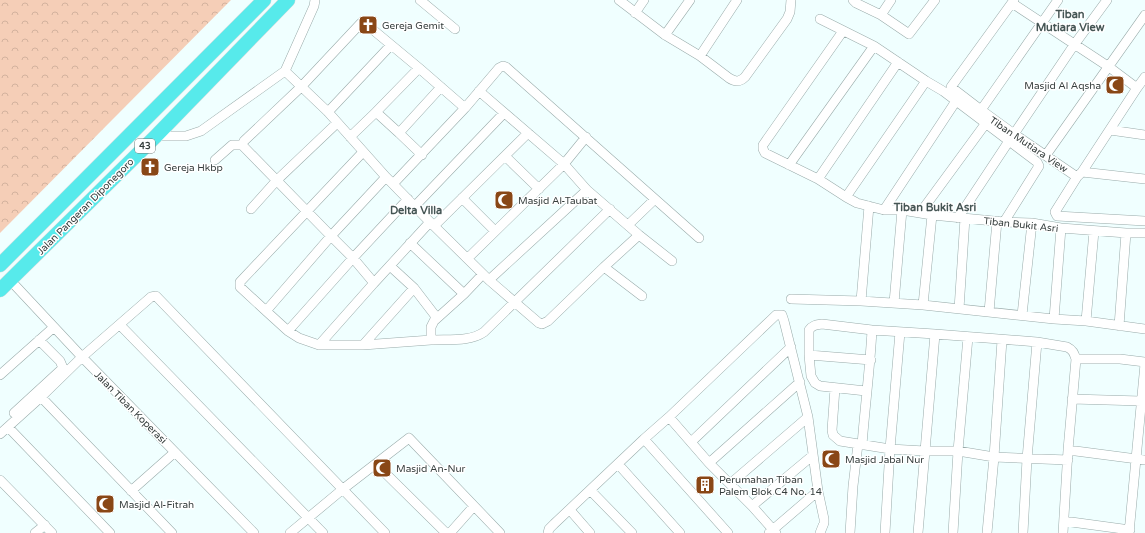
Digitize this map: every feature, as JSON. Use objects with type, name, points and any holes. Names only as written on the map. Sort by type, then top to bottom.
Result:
[{"type":"highway","name":"Jalan Pangeran Diponegoro","points":[[0,265],[188,78],[264,0]]},
{"type":"highway","name":"Jalan Pangeran Diponegoro","points":[[0,290],[156,136],[288,0]]},
{"type":"highway","points":[[188,78],[201,89]]},
{"type":"street","points":[[156,136],[186,136],[201,131],[285,71],[314,6],[315,0]]},
{"type":"street","points":[[420,0],[455,29]]},
{"type":"street","points":[[618,0],[666,35],[700,56],[729,78],[738,81],[745,77],[787,19],[790,12],[791,0]]},
{"type":"street","points":[[635,13],[644,0]]},
{"type":"street","points":[[666,35],[690,0]]},
{"type":"street","points":[[700,56],[737,0]]},
{"type":"street","points":[[853,0],[856,3],[881,15],[909,34],[934,0]]},
{"type":"street","points":[[881,15],[891,0]]},
{"type":"street","points":[[1042,24],[1058,0]]},
{"type":"street","points":[[959,309],[961,218],[1011,138],[1074,45],[1107,0]]},
{"type":"street","name":"Tiban Mutiara View","points":[[1080,175],[1046,155],[1011,138],[981,110],[951,87],[1013,2],[1042,24],[1109,67],[1137,88]]},
{"type":"street","points":[[1046,155],[1145,15]]},
{"type":"street","points":[[820,19],[874,46],[926,81],[944,91],[986,124],[1011,138],[1038,162],[1039,166],[1000,222],[989,312]]},
{"type":"street","points":[[242,145],[244,141],[301,87],[361,23],[366,24],[465,108]]},
{"type":"street","name":"Tiban Mutiara View","points":[[981,110],[1042,24]]},
{"type":"street","name":"Tiban Bukit Asri","points":[[843,31],[763,145],[765,154],[818,179],[857,203],[884,210],[902,210],[932,215],[1000,222],[1032,223],[1061,228],[1094,231],[1145,233]]},
{"type":"street","points":[[328,112],[391,45]]},
{"type":"street","points":[[789,165],[874,46]]},
{"type":"street","points":[[818,179],[898,62]]},
{"type":"street","points":[[393,184],[465,108],[499,68],[503,66],[586,137],[699,238]]},
{"type":"street","points":[[350,137],[419,68]]},
{"type":"street","points":[[285,71],[328,112],[386,177],[432,224],[486,277],[539,323],[545,323],[639,235]]},
{"type":"street","points":[[1145,77],[1055,212],[1057,216],[1145,220]]},
{"type":"street","points":[[846,197],[926,81]]},
{"type":"street","points":[[399,133],[441,87]]},
{"type":"street","points":[[479,91],[564,164],[587,190],[639,235],[672,261]]},
{"type":"street","points":[[884,210],[956,101]]},
{"type":"street","points":[[376,112],[422,155]]},
{"type":"street","points":[[415,206],[504,113]]},
{"type":"street","points":[[251,210],[277,180],[337,123]]},
{"type":"street","points":[[920,212],[986,124]]},
{"type":"street","points":[[1110,130],[1145,135]]},
{"type":"street","points":[[319,345],[410,243],[462,198],[528,133]]},
{"type":"street","points":[[468,258],[564,164],[586,137]]},
{"type":"street","points":[[215,160],[232,145],[242,145],[332,236],[374,282]]},
{"type":"street","points":[[363,152],[239,284],[241,289],[288,331],[299,338],[319,345],[363,345],[480,336],[516,303],[610,209]]},
{"type":"street","points":[[505,156],[538,189]]},
{"type":"street","points":[[1080,175],[1145,179]]},
{"type":"street","points":[[266,311],[386,177]]},
{"type":"street","points":[[432,340],[432,324],[437,318],[587,190]]},
{"type":"street","points":[[462,198],[495,230]]},
{"type":"street","points":[[288,331],[408,199]]},
{"type":"street","points":[[628,225],[655,199]]},
{"type":"street","points":[[861,301],[869,206]]},
{"type":"street","points":[[894,303],[902,210]]},
{"type":"street","points":[[923,305],[932,215]]},
{"type":"street","points":[[1022,315],[1032,223]]},
{"type":"street","points":[[1054,319],[1061,228]]},
{"type":"street","points":[[1086,321],[1094,231]]},
{"type":"street","points":[[1119,326],[1126,233]]},
{"type":"street","points":[[410,243],[464,294]]},
{"type":"street","points":[[390,266],[414,288],[437,318]]},
{"type":"street","points":[[604,267],[642,296]]},
{"type":"street","name":"Jalan Tiban Koperasi","points":[[10,280],[82,357],[254,533]]},
{"type":"street","points":[[363,345],[414,288]]},
{"type":"street","points":[[4,427],[42,397],[82,357],[151,297],[156,296],[385,533]]},
{"type":"street","points":[[791,299],[923,305],[1086,321],[1145,329]]},
{"type":"street","points":[[548,533],[549,529],[554,524],[669,417],[776,314],[782,315],[784,318],[808,417],[812,456],[824,524],[820,533]]},
{"type":"street","points":[[866,391],[820,386],[813,381],[811,376],[809,355],[809,330],[815,325],[822,324],[872,330],[1037,342],[1071,349],[1076,359],[1063,533]]},
{"type":"street","points":[[120,325],[323,533]]},
{"type":"street","points":[[0,375],[54,327]]},
{"type":"street","points":[[850,533],[853,486],[871,360],[872,330]]},
{"type":"street","points":[[885,533],[890,449],[900,332]]},
{"type":"street","points":[[918,533],[935,334]]},
{"type":"street","points":[[953,533],[958,451],[968,337]]},
{"type":"street","points":[[0,434],[4,427],[63,368],[60,361],[39,340]]},
{"type":"street","points":[[987,533],[1002,340]]},
{"type":"street","points":[[1023,533],[1027,459],[1037,342]]},
{"type":"street","points":[[691,442],[791,347]]},
{"type":"street","points":[[809,355],[871,360]]},
{"type":"street","points":[[1064,521],[1129,532],[1141,460],[1141,401],[1145,363],[1120,359],[1076,359]]},
{"type":"street","points":[[709,463],[800,382]]},
{"type":"street","points":[[835,388],[832,430],[833,435],[840,441],[890,449],[958,451],[994,457],[1068,460]]},
{"type":"street","points":[[42,397],[172,533]]},
{"type":"street","points":[[1072,398],[1141,401]]},
{"type":"street","points":[[669,417],[709,463],[752,506],[773,532],[818,491]]},
{"type":"street","points":[[730,484],[808,417]]},
{"type":"street","points":[[4,427],[110,533]]},
{"type":"street","points":[[290,533],[343,489],[409,438],[500,533]]},
{"type":"street","points":[[644,439],[728,533]]},
{"type":"street","points":[[1068,450],[1141,460]]},
{"type":"street","points":[[131,491],[175,452]]},
{"type":"street","points":[[752,506],[812,456]]},
{"type":"street","points":[[376,464],[446,533]]},
{"type":"street","points":[[618,464],[680,533]]},
{"type":"street","points":[[0,480],[52,533]]},
{"type":"street","points":[[590,490],[632,533]]},
{"type":"street","points":[[450,533],[474,506]]},
{"type":"street","points":[[570,510],[590,533]]},
{"type":"street","points":[[35,533],[45,525]]},
{"type":"green space","points":[[0,0],[231,0],[0,233]]},
{"type":"place","name":"Gereja Gemit","points":[[368,25]]},
{"type":"place","name":"Masjid Al Aqsha","points":[[1115,85]]},
{"type":"place","name":"Gereja Hkbp","points":[[150,167]]},
{"type":"place","name":"Masjid Al-Taubat","points":[[504,200]]},
{"type":"place","name":"Masjid Jabal Nur","points":[[831,459]]},
{"type":"place","name":"Masjid An-Nur","points":[[382,468]]},
{"type":"place","name":"Perumahan Tiban Palem Blok C4 No. 14","points":[[705,485]]},
{"type":"place","name":"Masjid Al-Fitrah","points":[[105,504]]},
{"type":"district","name":"Tiban Mutiara View","points":[[1070,20]]},
{"type":"district","name":"Tiban Bukit Asri","points":[[935,207]]},
{"type":"district","name":"Delta Villa","points":[[416,210]]}]
